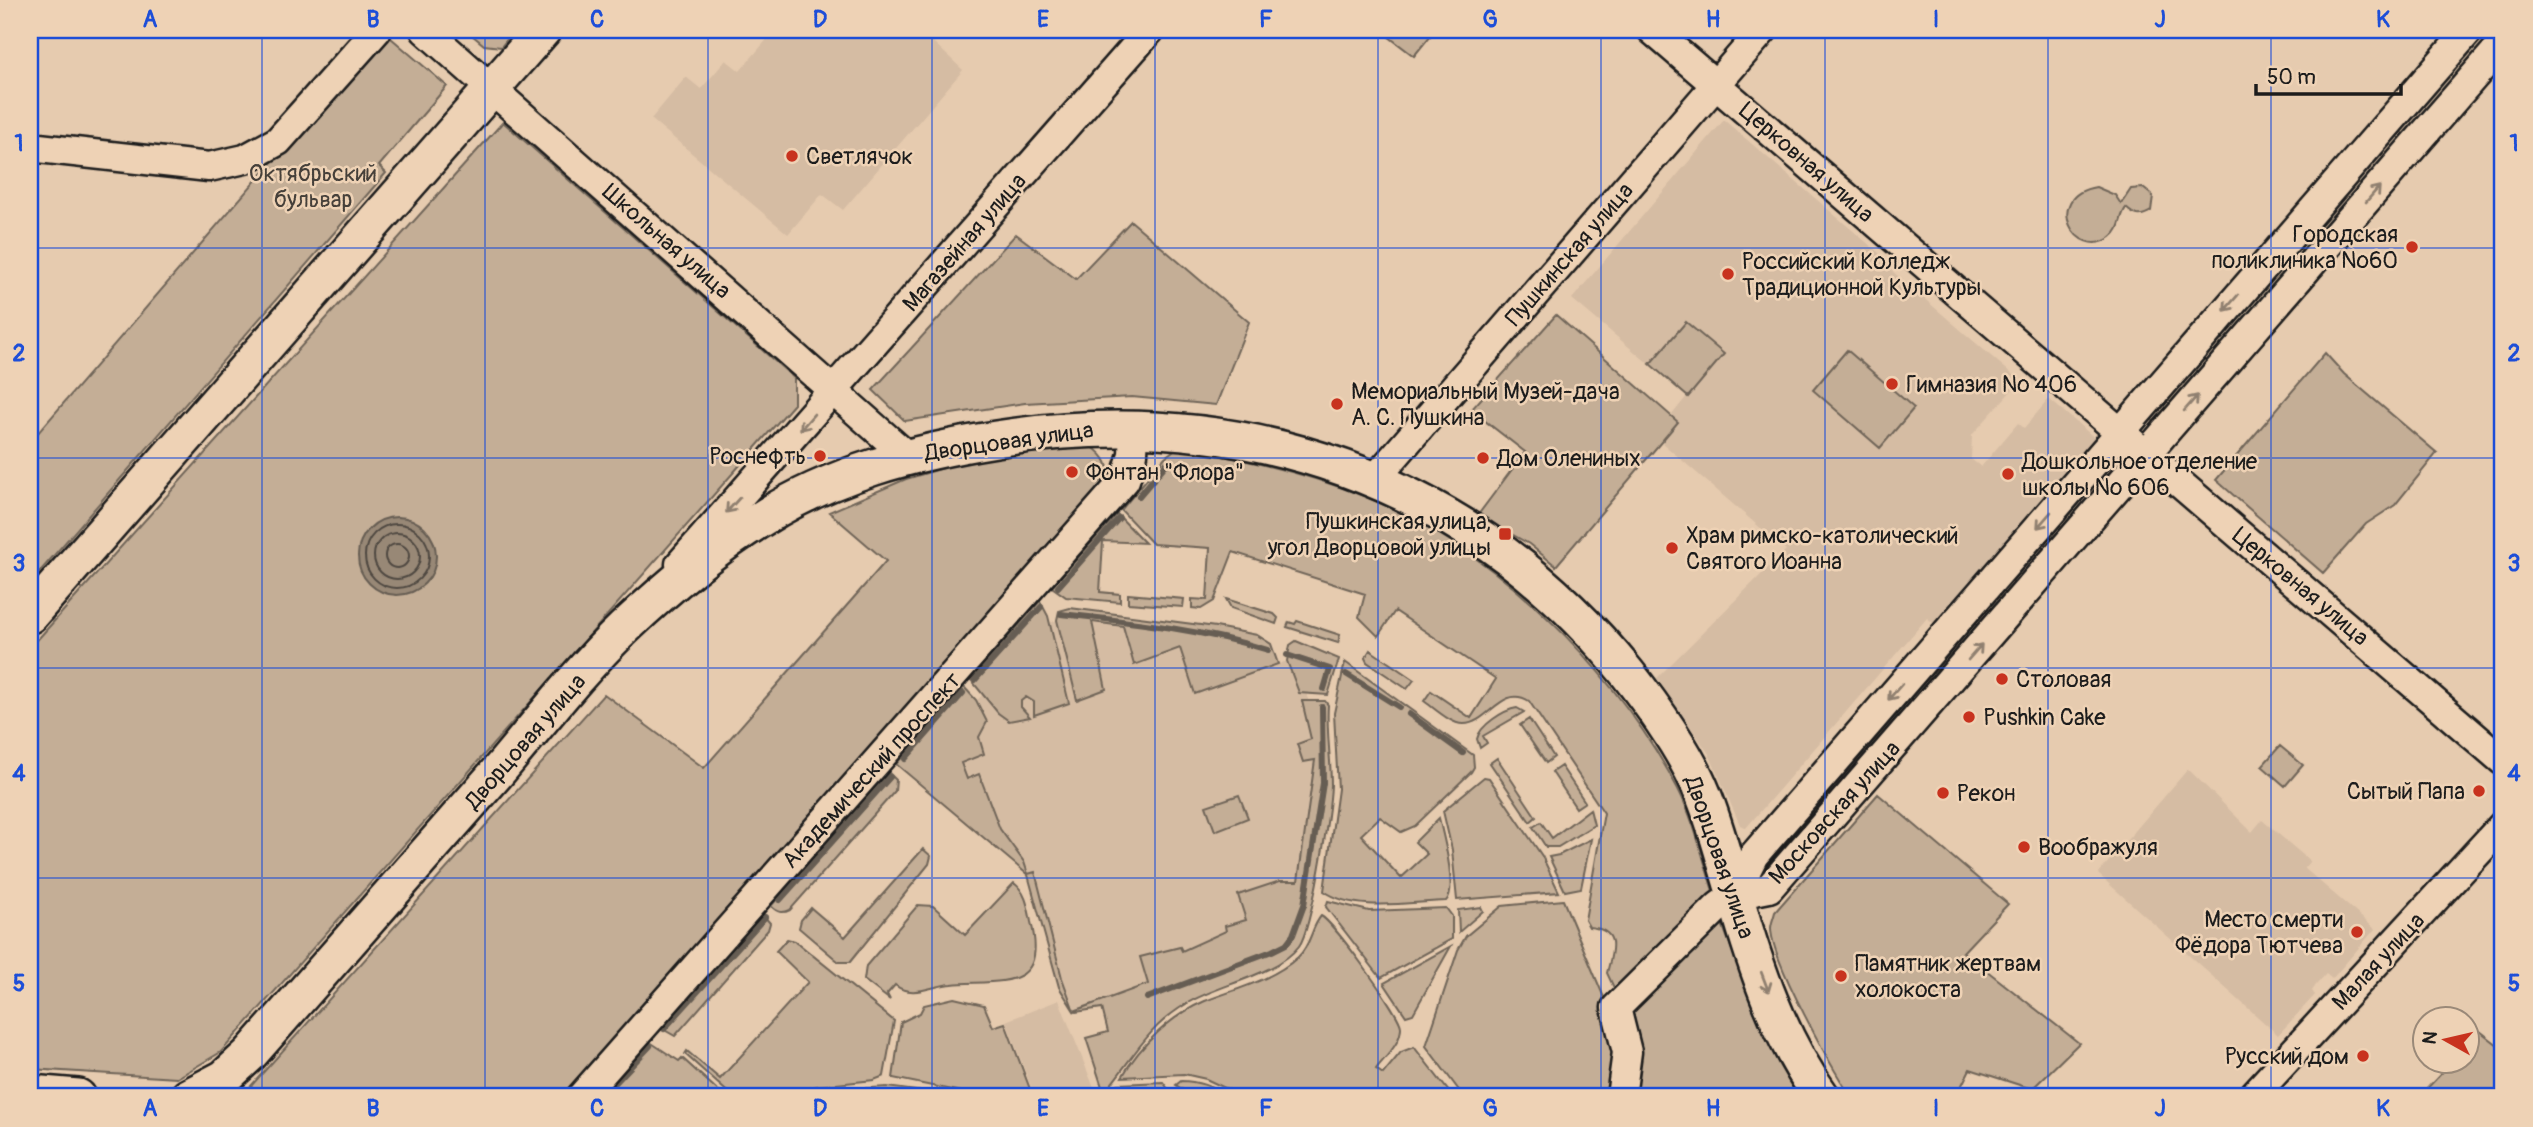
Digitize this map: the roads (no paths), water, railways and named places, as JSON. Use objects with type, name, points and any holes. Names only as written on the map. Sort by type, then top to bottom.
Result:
[{"type":"main road","points":[[30,615],[542,30]]},
{"type":"main road","name":"Дворцовая улица","points":[[188,1097],[224,1078],[250,1054],[623,629],[712,554],[762,518],[808,494],[907,456],[1030,433],[1097,428],[1168,428],[1217,434],[1287,450],[1375,479],[1418,499],[1512,561],[1574,614],[1616,661],[1670,734],[1702,791],[1734,895],[1783,1026],[1797,1057],[1822,1097]]},
{"type":"main road","points":[[30,1093],[78,1097]]},
{"type":"street","points":[[30,147],[209,167],[245,159],[278,141],[377,30]]},
{"type":"street","name":"Школьная улица","points":[[425,30],[835,389],[907,456]]},
{"type":"street","name":"Магазейная улица","points":[[623,629],[1150,30]]},
{"type":"street","name":"Церковная улица","points":[[1652,30],[1717,83],[2503,761]]},
{"type":"street","name":"Пушкинская улица","points":[[1375,479],[1763,30]]},
{"type":"street","name":"Московская улица","points":[[1734,895],[1754,855],[2469,30]]},
{"type":"street","name":"Московская улица","points":[[1734,895],[1769,888],[2503,43]]},
{"type":"street","name":"Академический проспект","points":[[581,1097],[1125,480],[1133,454],[1134,429]]},
{"type":"street","points":[[779,454],[777,474],[782,483],[789,490],[808,494]]},
{"type":"street","name":"Малая улица","points":[[2252,1097],[2503,825]]},
{"type":"street","points":[[1621,1097],[1626,1052],[1616,1008],[1689,934],[1734,895]]},
{"type":"water","points":[[397,517],[412,520],[424,529],[433,541],[436,556],[433,571],[424,583],[412,592],[397,595],[382,592],[370,583],[361,571],[358,556],[361,541],[370,529],[382,520]]},
{"type":"waterway","points":[[1139,496],[1167,463]]},
{"type":"waterway","points":[[1058,587],[1119,518]]},
{"type":"waterway","points":[[975,680],[1041,607]]},
{"type":"waterway","points":[[1061,614],[1191,631],[1268,650]]},
{"type":"waterway","points":[[1287,655],[1330,669],[1324,689]]},
{"type":"waterway","points":[[1346,674],[1399,707]]},
{"type":"waterway","points":[[905,759],[963,693]]},
{"type":"waterway","points":[[1147,998],[1272,951],[1286,944],[1293,935],[1304,905],[1323,783],[1322,707]]},
{"type":"waterway","points":[[1409,714],[1463,753]]},
{"type":"waterway","points":[[780,900],[890,777]]},
{"type":"waterway","points":[[664,1029],[765,917]]},
{"type":"waterway","points":[[602,1097],[650,1046]]},
{"type":"place","name":"Светлячок","points":[[792,156]]},
{"type":"place","name":"Городская поликлиника №60","points":[[2412,247]]},
{"type":"place","name":"Российский Колледж Традиционной Культуры","points":[[1728,274]]},
{"type":"place","name":"Гимназия № 406","points":[[1892,384]]},
{"type":"place","name":"Мемориальный Музей-дача А. С. Пушкина","points":[[1337,404]]},
{"type":"place","name":"Роснефть","points":[[820,456]]},
{"type":"place","name":"Дом Олениных","points":[[1483,458]]},
{"type":"place","name":"Фонтан \"Флора\"","points":[[1072,472]]},
{"type":"place","name":"Дошкольное отделение школы № 606","points":[[2008,474]]},
{"type":"place","name":"Пушкинская улица, угол Дворцовой улицы","points":[[1505,534]]},
{"type":"place","name":"Храм римско-католический Святого Иоанна","points":[[1672,548]]},
{"type":"place","name":"Столовая","points":[[2002,679]]},
{"type":"place","name":"Pushkin Cake","points":[[1969,717]]},
{"type":"place","name":"Сытый Папа","points":[[2479,791]]},
{"type":"place","name":"Рекон","points":[[1943,793]]},
{"type":"place","name":"Воображуля","points":[[2024,847]]},
{"type":"place","name":"Место смерти Фёдора Тютчева","points":[[2357,932]]},
{"type":"place","name":"Памятник жертвам холокоста","points":[[1841,976]]},
{"type":"place","name":"Русский дом","points":[[2363,1056]]},
{"type":"park label","name":"Октябрьский бульвар","points":[[313,186]]}]
